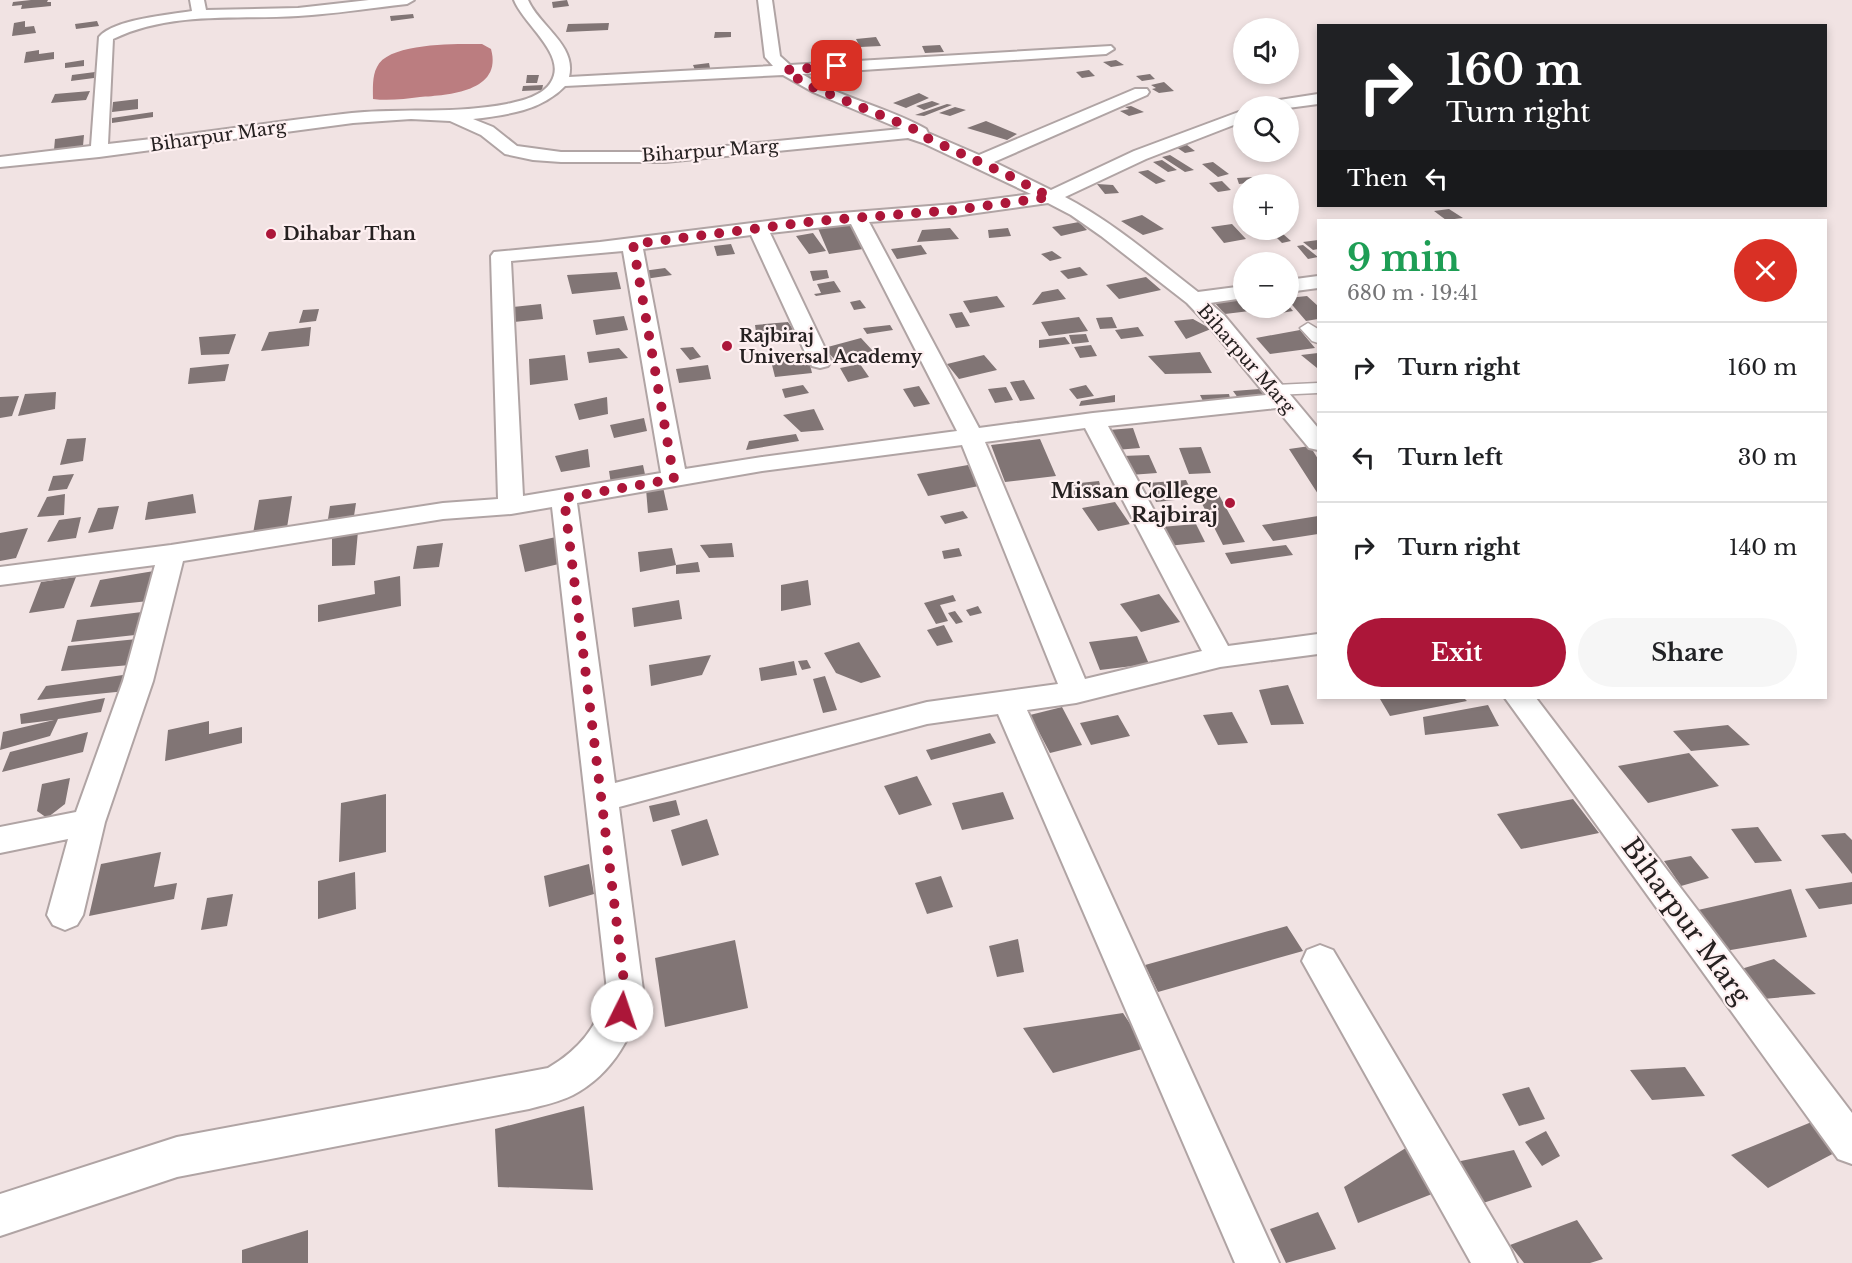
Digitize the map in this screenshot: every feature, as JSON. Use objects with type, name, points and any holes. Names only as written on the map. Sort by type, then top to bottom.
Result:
[{"type":"street","points":[[99,152],[106,37],[115,32],[199,7],[298,12],[407,0]]},
{"type":"street","points":[[453,116],[504,109],[537,101],[553,92],[560,82],[562,67],[556,48],[525,13],[521,0]]},
{"type":"street","points":[[765,0],[773,57],[786,70],[805,84],[883,114],[929,139]]},
{"type":"street","points":[[560,82],[1106,49]]},
{"type":"street","points":[[979,162],[1141,92]]},
{"type":"street","points":[[1299,102],[1317,99]]},
{"type":"street","name":"Biharpur Marg","points":[[0,162],[99,152],[353,118],[411,114],[453,116],[488,131],[511,150],[533,155],[561,157],[665,157],[909,133],[929,139],[1050,197],[1108,232],[1194,299],[1240,346],[1317,442]]},
{"type":"street","points":[[512,506],[504,369],[501,256],[633,244],[857,217],[955,210],[1050,197],[1140,155],[1233,119]]},
{"type":"street","points":[[857,217],[971,436],[1076,693]]},
{"type":"street","points":[[758,228],[820,362]]},
{"type":"street","points":[[633,244],[674,479]]},
{"type":"street","points":[[1299,285],[1317,282]]},
{"type":"street","points":[[1194,299],[1233,294]]},
{"type":"street","points":[[0,576],[171,554],[443,511],[512,506],[762,464],[1279,395],[1317,387]]},
{"type":"street","points":[[1093,420],[1220,657]]},
{"type":"street","points":[[0,1215],[177,1157],[528,1091],[559,1083],[579,1070],[603,1047],[622,1011],[625,990],[564,498]]},
{"type":"street","points":[[65,915],[90,822],[138,681],[171,554]]},
{"type":"street","points":[[603,799],[927,713],[1076,693],[1220,657],[1317,644]]},
{"type":"street","name":"Biharpur Marg","points":[[1521,699],[1852,1145]]},
{"type":"street","points":[[1008,702],[1257,1263]]},
{"type":"street","points":[[0,840],[90,822]]},
{"type":"street","points":[[1320,961],[1495,1263]]},
{"type":"shaded area","points":[[482,44],[491,49],[493,63],[489,74],[481,83],[445,95],[396,100],[373,99],[375,71],[384,59],[395,53],[425,46]]},
{"type":"building","points":[[48,0],[51,6],[21,9],[22,5],[12,6],[13,2]]},
{"type":"building","points":[[567,0],[569,6],[553,8],[552,2]]},
{"type":"building","points":[[413,14],[414,18],[391,21],[390,16]]},
{"type":"building","points":[[25,21],[25,27],[34,26],[36,33],[12,36],[14,23]]},
{"type":"building","points":[[97,21],[99,26],[76,29],[75,24]]},
{"type":"building","points":[[609,23],[608,30],[566,32],[568,24]]},
{"type":"building","points":[[715,32],[731,32],[731,37],[714,38]]},
{"type":"building","points":[[876,37],[881,46],[860,47],[856,39]]},
{"type":"building","points":[[940,45],[944,52],[925,53],[922,46]]},
{"type":"building","points":[[39,50],[39,54],[54,52],[54,59],[24,63],[26,52]]},
{"type":"building","points":[[84,60],[84,66],[65,68],[65,63]]},
{"type":"building","points":[[1116,60],[1124,65],[1111,67],[1103,62]]},
{"type":"building","points":[[709,63],[710,68],[695,70],[693,65]]},
{"type":"building","points":[[1089,70],[1095,76],[1082,78],[1076,72]]},
{"type":"building","points":[[95,72],[94,78],[71,81],[72,75]]},
{"type":"building","points":[[1150,74],[1155,79],[1142,81],[1136,76]]},
{"type":"building","points":[[527,75],[539,75],[537,83],[526,83]]},
{"type":"building","points":[[1164,82],[1174,91],[1159,93],[1152,89],[1156,88],[1151,85]]},
{"type":"building","points":[[543,85],[542,90],[522,91],[523,86]]},
{"type":"building","points":[[90,91],[86,100],[51,103],[55,94]]},
{"type":"building","points":[[919,93],[929,98],[906,108],[893,103]]},
{"type":"building","points":[[138,99],[138,109],[112,112],[113,102]]},
{"type":"building","points":[[932,101],[940,104],[924,110],[916,106]]},
{"type":"building","points":[[947,104],[952,105],[924,116],[915,115]]},
{"type":"building","points":[[1131,106],[1144,112],[1129,116],[1120,111],[1129,109],[1125,107]]},
{"type":"building","points":[[955,107],[966,110],[950,116],[939,113]]},
{"type":"building","points":[[153,112],[153,117],[112,123],[112,118]]},
{"type":"building","points":[[986,121],[1017,134],[1007,140],[967,128]]},
{"type":"building","points":[[84,135],[83,146],[54,150],[55,139]]},
{"type":"building","points":[[1187,145],[1195,151],[1185,153],[1176,147]]},
{"type":"building","points":[[1170,155],[1194,170],[1185,172],[1162,157]]},
{"type":"building","points":[[1162,160],[1177,170],[1168,172],[1153,162]]},
{"type":"building","points":[[1213,162],[1229,174],[1218,177],[1202,164]]},
{"type":"building","points":[[1148,170],[1166,181],[1156,184],[1138,172]]},
{"type":"building","points":[[1222,181],[1231,190],[1218,192],[1209,183]]},
{"type":"building","points":[[1097,184],[1113,185],[1119,193],[1105,194]]},
{"type":"building","points":[[1449,209],[1463,218],[1445,219],[1434,211]]},
{"type":"building","points":[[1142,215],[1164,229],[1143,235],[1121,221]]},
{"type":"building","points":[[1079,222],[1087,230],[1061,236],[1052,227]]},
{"type":"building","points":[[850,224],[863,249],[829,254],[817,226]]},
{"type":"building","points":[[1232,224],[1233,240],[1240,240],[1224,243],[1211,227]]},
{"type":"building","points":[[950,228],[959,239],[917,242],[922,230]]},
{"type":"building","points":[[1008,228],[1011,236],[989,238],[988,230]]},
{"type":"building","points":[[813,233],[826,251],[809,254],[796,236]]},
{"type":"building","points":[[1317,240],[1317,249],[1313,250],[1303,242]]},
{"type":"building","points":[[731,244],[735,254],[717,256],[714,246]]},
{"type":"building","points":[[921,245],[927,254],[897,259],[891,249]]},
{"type":"building","points":[[1303,245],[1317,257],[1308,259],[1297,246]]},
{"type":"building","points":[[1052,251],[1062,258],[1050,261],[1041,254]]},
{"type":"building","points":[[1080,267],[1088,275],[1068,279],[1060,271]]},
{"type":"building","points":[[665,268],[672,275],[645,279],[643,271]]},
{"type":"building","points":[[827,270],[829,278],[813,281],[810,271]]},
{"type":"building","points":[[617,272],[621,289],[572,294],[567,275]]},
{"type":"building","points":[[1146,277],[1161,290],[1119,299],[1106,285]]},
{"type":"building","points":[[834,281],[841,292],[816,296],[814,294],[821,293],[817,284]]},
{"type":"building","points":[[1058,289],[1066,299],[1032,305],[1042,292]]},
{"type":"building","points":[[997,296],[1005,307],[970,313],[963,301]]},
{"type":"building","points":[[1307,296],[1317,305],[1317,319],[1306,321],[1299,313],[1299,297]]},
{"type":"building","points":[[1233,298],[1233,313],[1225,314],[1213,301]]},
{"type":"building","points":[[860,300],[866,308],[854,310],[850,302]]},
{"type":"building","points":[[541,304],[543,319],[514,322],[513,307]]},
{"type":"building","points":[[319,309],[316,321],[299,323],[303,310]]},
{"type":"building","points":[[962,312],[970,326],[956,328],[949,314]]},
{"type":"building","points":[[624,316],[628,330],[596,335],[593,320]]},
{"type":"building","points":[[1079,317],[1088,331],[1049,336],[1041,322]]},
{"type":"building","points":[[1112,317],[1117,328],[1100,329],[1096,318]]},
{"type":"building","points":[[1193,319],[1211,329],[1186,339],[1174,321]]},
{"type":"building","points":[[788,322],[797,335],[757,339],[755,325]]},
{"type":"building","points":[[890,325],[893,330],[867,334],[863,328]]},
{"type":"building","points":[[311,327],[309,346],[261,351],[269,332]]},
{"type":"building","points":[[1138,327],[1144,336],[1121,339],[1115,330]]},
{"type":"building","points":[[1300,330],[1315,348],[1270,354],[1256,338]]},
{"type":"building","points":[[236,334],[229,354],[201,355],[199,337]]},
{"type":"building","points":[[1086,334],[1089,342],[1072,344],[1069,335]]},
{"type":"building","points":[[1065,337],[1070,344],[1039,348],[1039,340]]},
{"type":"building","points":[[861,338],[873,351],[836,361],[824,348]]},
{"type":"building","points":[[1091,345],[1097,356],[1080,358],[1074,347]]},
{"type":"building","points":[[693,347],[701,357],[690,360],[680,348]]},
{"type":"building","points":[[619,348],[628,358],[589,363],[587,352]]},
{"type":"building","points":[[1200,352],[1212,373],[1165,374],[1148,356]]},
{"type":"building","points":[[1317,353],[1317,368],[1301,355]]},
{"type":"building","points":[[565,355],[568,380],[530,385],[529,359]]},
{"type":"building","points":[[984,355],[997,370],[959,379],[947,364]]},
{"type":"building","points":[[808,357],[812,373],[775,377],[771,361]]},
{"type":"building","points":[[229,364],[225,381],[188,384],[190,368]]},
{"type":"building","points":[[860,364],[869,377],[848,382],[840,368]]},
{"type":"building","points":[[708,365],[711,379],[679,383],[676,369]]},
{"type":"building","points":[[1024,380],[1035,399],[1020,401],[1010,382]]},
{"type":"building","points":[[803,385],[809,393],[785,398],[782,389]]},
{"type":"building","points":[[1086,385],[1094,396],[1077,399],[1069,389]]},
{"type":"building","points":[[919,386],[930,404],[914,407],[903,389]]},
{"type":"building","points":[[1006,387],[1013,400],[995,403],[988,389]]},
{"type":"building","points":[[1260,389],[1266,397],[1241,402],[1233,391]]},
{"type":"building","points":[[56,392],[55,409],[18,416],[25,394]]},
{"type":"building","points":[[1229,394],[1231,402],[1205,405],[1200,395]]},
{"type":"building","points":[[1115,395],[1115,402],[1079,406],[1081,401]]},
{"type":"building","points":[[19,396],[12,416],[0,418],[0,397]]},
{"type":"building","points":[[607,397],[608,414],[579,420],[574,404]]},
{"type":"building","points":[[814,409],[824,430],[801,432],[783,415]]},
{"type":"building","points":[[644,418],[647,431],[614,438],[610,425]]},
{"type":"building","points":[[1133,428],[1140,448],[1116,450],[1109,430]]},
{"type":"building","points":[[796,434],[799,441],[746,450],[749,441]]},
{"type":"building","points":[[86,438],[83,461],[60,465],[67,439]]},
{"type":"building","points":[[1040,439],[1056,476],[1005,482],[991,445]]},
{"type":"building","points":[[1310,446],[1317,457],[1317,492],[1289,449]]},
{"type":"building","points":[[1201,447],[1211,473],[1189,474],[1179,448]]},
{"type":"building","points":[[588,449],[590,467],[561,472],[555,456]]},
{"type":"building","points":[[1149,455],[1157,473],[1130,475],[1122,456]]},
{"type":"building","points":[[643,465],[646,479],[611,484],[609,471]]},
{"type":"building","points":[[968,465],[979,486],[928,496],[917,474]]},
{"type":"building","points":[[74,474],[67,489],[48,491],[53,476]]},
{"type":"building","points":[[1186,480],[1195,498],[1156,502],[1148,483]]},
{"type":"building","points":[[1099,481],[1104,498],[1076,500],[1070,484]]},
{"type":"building","points":[[1214,486],[1245,542],[1223,545],[1194,488]]},
{"type":"building","points":[[663,487],[668,510],[648,513],[646,489]]},
{"type":"building","points":[[65,494],[64,515],[37,517],[47,497]]},
{"type":"building","points":[[193,494],[196,513],[145,520],[148,502]]},
{"type":"building","points":[[292,496],[286,534],[252,539],[259,500]]},
{"type":"building","points":[[1115,502],[1130,524],[1098,531],[1082,508]]},
{"type":"building","points":[[356,503],[354,516],[328,519],[330,506]]},
{"type":"building","points":[[119,506],[113,529],[88,533],[98,508]]},
{"type":"building","points":[[963,511],[968,518],[945,524],[940,516]]},
{"type":"building","points":[[1317,516],[1317,534],[1273,541],[1262,525]]},
{"type":"building","points":[[81,517],[76,538],[47,542],[59,520]]},
{"type":"building","points":[[1196,524],[1205,542],[1168,546],[1161,527]]},
{"type":"building","points":[[28,528],[16,558],[0,561],[0,533]]},
{"type":"building","points":[[358,531],[355,565],[332,566],[332,534]]},
{"type":"building","points":[[556,537],[563,563],[525,572],[519,545]]},
{"type":"building","points":[[443,543],[439,567],[413,569],[417,546]]},
{"type":"building","points":[[732,543],[734,557],[709,558],[700,545]]},
{"type":"building","points":[[1286,545],[1293,555],[1231,564],[1225,553]]},
{"type":"building","points":[[672,548],[676,565],[640,572],[638,552]]},
{"type":"building","points":[[959,548],[962,556],[944,559],[942,551]]},
{"type":"building","points":[[698,562],[700,572],[676,574],[676,565]]},
{"type":"building","points":[[154,571],[149,601],[90,607],[100,580]]},
{"type":"building","points":[[400,576],[401,606],[318,622],[318,605],[375,594],[374,581]]},
{"type":"building","points":[[76,577],[64,608],[29,613],[41,582]]},
{"type":"building","points":[[808,580],[811,605],[781,611],[781,585]]},
{"type":"building","points":[[1159,594],[1180,622],[1141,632],[1120,604]]},
{"type":"building","points":[[953,595],[956,601],[940,605],[948,621],[936,624],[924,603]]},
{"type":"building","points":[[679,600],[682,619],[634,627],[632,608]]},
{"type":"building","points":[[978,606],[982,613],[970,616],[966,610]]},
{"type":"building","points":[[955,611],[963,622],[956,624],[948,613]]},
{"type":"building","points":[[142,612],[135,635],[71,642],[77,620]]},
{"type":"building","points":[[944,625],[953,642],[937,646],[927,630]]},
{"type":"building","points":[[1137,636],[1149,664],[1100,670],[1089,642]]},
{"type":"building","points":[[137,639],[130,665],[61,671],[68,646]]},
{"type":"building","points":[[859,642],[881,677],[861,683],[836,673],[824,653]]},
{"type":"building","points":[[711,655],[702,675],[651,686],[649,665]]},
{"type":"building","points":[[807,660],[811,668],[802,670],[798,661]]},
{"type":"building","points":[[794,661],[797,675],[761,681],[759,668]]},
{"type":"building","points":[[130,674],[126,691],[37,700],[46,686]]},
{"type":"building","points":[[825,676],[837,710],[823,713],[813,679]]},
{"type":"building","points":[[1288,685],[1304,724],[1271,725],[1259,690]]},
{"type":"building","points":[[105,698],[101,712],[58,719],[50,736],[0,750],[3,732],[54,720],[21,724],[20,714]]},
{"type":"building","points":[[1380,699],[1465,699],[1467,701],[1390,716]]},
{"type":"building","points":[[1488,705],[1499,726],[1425,735],[1423,717]]},
{"type":"building","points":[[1062,707],[1082,745],[1050,753],[1030,715]]},
{"type":"building","points":[[1232,712],[1248,743],[1218,745],[1203,715]]},
{"type":"building","points":[[1118,715],[1130,736],[1091,745],[1080,723]]},
{"type":"building","points":[[209,721],[209,734],[242,727],[242,743],[165,761],[168,730]]},
{"type":"building","points":[[1728,725],[1750,745],[1691,751],[1673,731]]},
{"type":"building","points":[[88,732],[83,752],[2,772],[10,752]]},
{"type":"building","points":[[990,733],[996,743],[931,760],[926,750]]},
{"type":"building","points":[[1689,753],[1719,786],[1648,803],[1618,766]]},
{"type":"building","points":[[917,776],[932,805],[899,815],[884,786]]},
{"type":"building","points":[[70,778],[65,804],[47,818],[37,811],[42,784]]},
{"type":"building","points":[[1003,792],[1014,819],[962,830],[952,803]]},
{"type":"building","points":[[386,794],[386,852],[339,862],[341,803]]},
{"type":"building","points":[[1573,799],[1599,833],[1521,849],[1497,814]]},
{"type":"building","points":[[676,800],[680,815],[653,822],[649,806]]},
{"type":"building","points":[[707,819],[719,855],[682,866],[671,830]]},
{"type":"building","points":[[1758,827],[1782,861],[1755,863],[1731,829]]},
{"type":"building","points":[[1845,833],[1852,840],[1852,874],[1821,835]]},
{"type":"building","points":[[161,852],[154,887],[177,883],[174,899],[89,916],[101,864]]},
{"type":"building","points":[[1691,856],[1709,878],[1681,886],[1664,861]]},
{"type":"building","points":[[589,864],[594,894],[549,907],[544,876]]},
{"type":"building","points":[[355,872],[356,909],[318,919],[318,881]]},
{"type":"building","points":[[941,876],[953,907],[927,914],[915,883]]},
{"type":"building","points":[[1852,882],[1852,904],[1819,909],[1805,889]]},
{"type":"building","points":[[1791,889],[1807,937],[1725,951],[1698,910]]},
{"type":"building","points":[[233,894],[227,926],[201,930],[207,898]]},
{"type":"building","points":[[1287,926],[1303,951],[1158,992],[1145,965]]},
{"type":"building","points":[[1018,939],[1024,972],[997,977],[989,946]]},
{"type":"building","points":[[735,940],[748,1008],[665,1027],[655,958]]},
{"type":"building","points":[[1774,959],[1816,994],[1763,999],[1741,969]]},
{"type":"building","points":[[1123,1013],[1146,1048],[1053,1073],[1023,1028]]},
{"type":"building","points":[[1685,1067],[1705,1096],[1652,1100],[1630,1070]]},
{"type":"building","points":[[1529,1087],[1545,1119],[1519,1126],[1502,1094]]},
{"type":"building","points":[[584,1106],[593,1190],[498,1187],[495,1129]]},
{"type":"building","points":[[1814,1121],[1840,1150],[1768,1188],[1731,1155]]},
{"type":"building","points":[[1546,1131],[1560,1156],[1542,1166],[1525,1142]]},
{"type":"building","points":[[1412,1144],[1432,1194],[1358,1223],[1344,1187]]},
{"type":"building","points":[[1514,1150],[1532,1187],[1480,1204],[1456,1162]]},
{"type":"building","points":[[1318,1212],[1336,1249],[1286,1263],[1270,1229]]},
{"type":"building","points":[[1577,1220],[1603,1259],[1590,1263],[1524,1263],[1510,1245]]},
{"type":"building","points":[[308,1230],[308,1263],[242,1263],[242,1250]]},
{"type":"place","name":"Dihabar Than","points":[[271,234]]},
{"type":"place","name":"Rajbiraj Universal Academy","points":[[727,346]]},
{"type":"place","name":"Missan College Rajbiraj","points":[[1230,503]]},
{"type":"route","points":[[622,1011],[625,990],[564,498],[674,479],[633,244],[816,221],[955,210],[1050,197],[929,139],[883,114],[805,84],[786,70],[837,66]]}]
